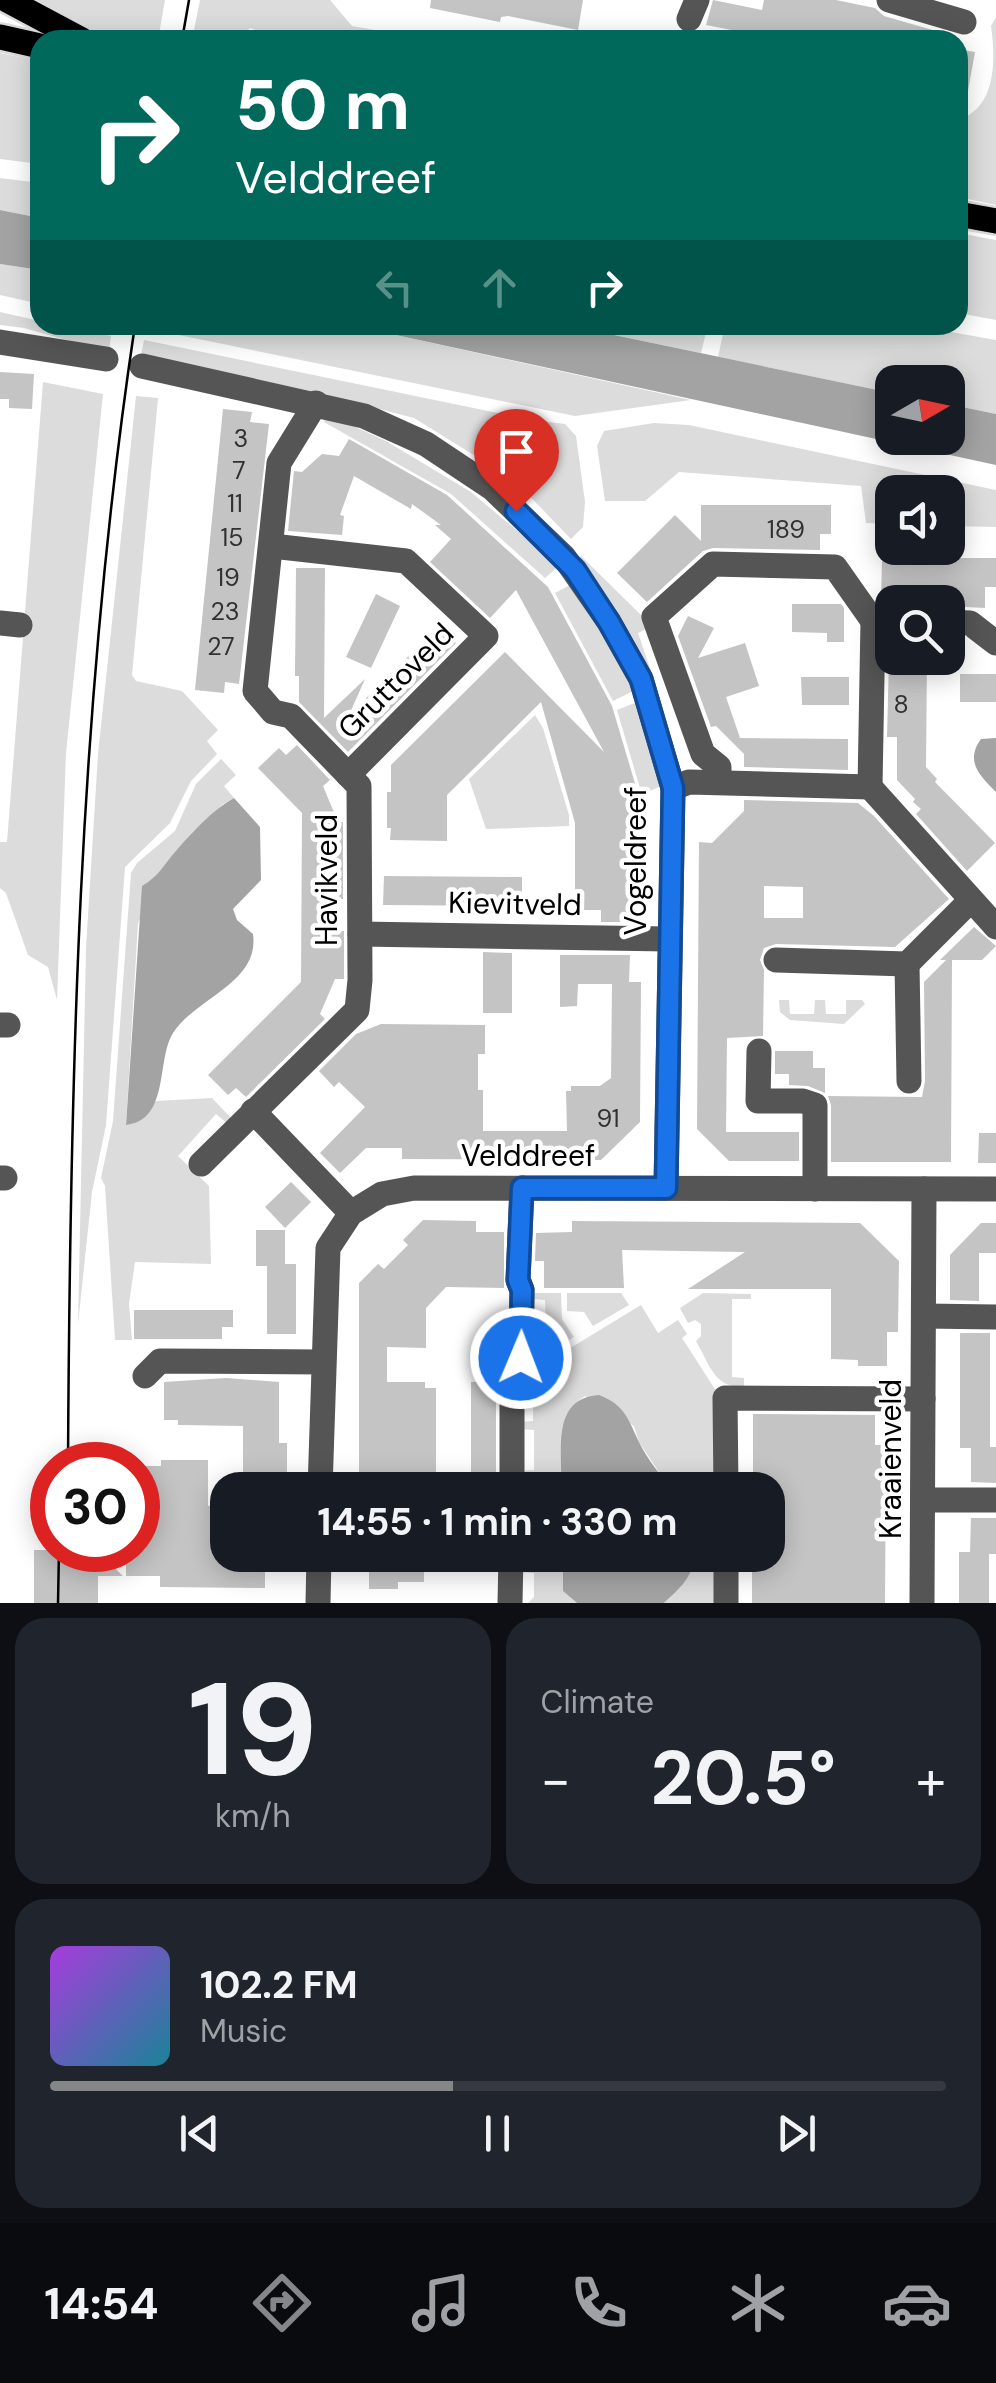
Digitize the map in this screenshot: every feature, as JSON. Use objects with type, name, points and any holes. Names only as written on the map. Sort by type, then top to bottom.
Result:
[{"type":"main road","points":[[7,0],[63,30]]},
{"type":"main road","points":[[0,37],[30,44]]},
{"type":"main road","points":[[968,216],[996,221]]},
{"type":"street","points":[[889,0],[964,22]]},
{"type":"street","points":[[0,342],[106,359]]},
{"type":"street","name":"Vogeldreef","points":[[142,366],[364,416],[426,444],[492,488],[575,570],[641,679],[673,788],[666,1188]]},
{"type":"street","name":"Havikveld","points":[[200,1164],[358,1010],[359,786],[291,716],[273,712],[255,691],[279,463],[316,403]]},
{"type":"street","name":"Gruttoveld","points":[[272,546],[406,561],[486,636],[348,775]]},
{"type":"street","points":[[719,782],[719,767],[703,754],[654,617],[713,564],[835,567],[875,613]]},
{"type":"street","points":[[965,623],[996,643]]},
{"type":"street","points":[[879,675],[870,787],[996,927]]},
{"type":"street","points":[[673,788],[689,782],[870,787]]},
{"type":"street","points":[[909,1081],[908,964],[970,901]]},
{"type":"street","name":"Kievitveld","points":[[360,934],[668,939]]},
{"type":"street","points":[[776,960],[908,964]]},
{"type":"street","points":[[759,1051],[758,1101],[803,1101],[815,1105],[815,1189]]},
{"type":"street","points":[[254,1112],[350,1213],[328,1248],[320,1472]]},
{"type":"street","name":"Velddreef","points":[[350,1213],[382,1194],[414,1188],[996,1190]]},
{"type":"street","points":[[512,1472],[512,1364],[521,1358],[522,1290],[518,1280],[522,1188]]},
{"type":"street","name":"Kraaienveld","points":[[922,1603],[924,1190]]},
{"type":"street","points":[[924,1316],[996,1316]]},
{"type":"street","points":[[145,1376],[160,1361],[323,1362]]},
{"type":"street","points":[[726,1472],[725,1398],[922,1399]]},
{"type":"street","points":[[924,1500],[996,1500]]},
{"type":"street","points":[[318,1603],[319,1572]]},
{"type":"street","points":[[510,1603],[511,1572]]},
{"type":"street","points":[[726,1572],[726,1603]]},
{"type":"shaded area","points":[[25,0],[165,0],[160,30],[90,30]]},
{"type":"shaded area","points":[[200,0],[330,0],[352,26],[375,30],[250,28],[194,30]]},
{"type":"shaded area","points":[[996,17],[996,205],[968,199],[968,115],[980,105],[991,82],[991,26]]},
{"type":"shaded area","points":[[0,53],[30,59],[30,163],[0,159]]},
{"type":"shaded area","points":[[0,178],[30,182],[30,216],[0,210]]},
{"type":"shaded area","points":[[0,210],[30,216],[30,268],[0,264]]},
{"type":"shaded area","points":[[968,235],[996,240],[996,320],[968,315]]},
{"type":"shaded area","points":[[0,264],[30,268],[30,302],[0,295]]},
{"type":"shaded area","points":[[0,312],[30,319],[30,330],[0,325]]},
{"type":"shaded area","points":[[49,335],[111,336],[109,352]]},
{"type":"shaded area","points":[[179,335],[395,335],[691,400],[575,416]]},
{"type":"shaded area","points":[[396,335],[614,335],[875,389],[875,439]]},
{"type":"shaded area","points":[[614,335],[706,335],[701,353]]},
{"type":"shaded area","points":[[723,335],[968,335],[996,340],[996,414],[965,408],[965,365],[875,365],[875,389],[718,357]]},
{"type":"shaded area","points":[[144,340],[565,424],[576,436],[585,502],[583,527],[571,539],[514,480],[414,418],[141,355]]},
{"type":"shaded area","points":[[43,382],[103,394],[66,753],[57,1000],[48,967],[28,955],[6,893],[0,888],[0,842],[7,842]]},
{"type":"shaded area","points":[[136,396],[158,398],[132,675],[136,681],[182,691],[218,730],[207,741],[217,754],[191,781],[170,823],[125,867],[106,1125],[92,1192],[78,1324],[86,948],[98,754]]},
{"type":"shaded area","points":[[965,408],[996,414],[996,465],[950,455],[965,455]]},
{"type":"shaded area","points":[[327,414],[386,441],[471,492],[559,566],[545,578],[451,494],[324,422]]},
{"type":"shaded area","points":[[654,423],[689,425],[925,475],[875,475],[875,523],[866,523],[861,486],[679,472],[645,501],[605,501],[597,446],[604,431]]},
{"type":"shaded area","points":[[965,483],[996,490],[996,527],[965,526]]},
{"type":"shaded area","points":[[581,556],[642,616],[646,629],[638,633],[657,689],[652,691]]},
{"type":"shaded area","points":[[576,582],[637,689],[613,701],[555,593]]},
{"type":"shaded area","points":[[642,700],[665,784],[642,795],[617,710]]},
{"type":"shaded area","points":[[535,715],[543,728],[569,826],[486,829],[469,779]]},
{"type":"shaded area","points":[[996,738],[996,792],[980,774],[974,754],[981,739]]},
{"type":"shaded area","points":[[221,759],[236,775],[224,786],[234,798],[223,804],[175,852],[159,876],[138,923],[126,1124],[133,1124],[156,1101],[212,1098],[232,1119],[228,1124],[216,1114],[178,1156],[209,1186],[211,1264],[135,1262],[129,1304],[132,1340],[115,1340],[105,1186],[101,1178],[113,1121],[131,873],[137,863],[175,831],[196,784]]},
{"type":"shaded area","points":[[234,798],[260,827],[261,880],[233,909],[237,920],[253,934],[252,951],[237,978],[173,1033],[156,1101],[140,1121],[126,1125],[142,886],[202,823]]},
{"type":"shaded area","points":[[779,1000],[789,1000],[790,1014],[814,1014],[815,1000],[825,1000],[826,1014],[846,1014],[846,1000],[862,1000],[865,1004],[844,1024],[790,1020],[780,1012]]},
{"type":"shaded area","points":[[533,1293],[561,1293],[562,1319],[574,1337],[547,1354],[545,1300],[532,1299]]},
{"type":"shaded area","points":[[567,1293],[621,1293],[629,1305],[593,1326],[584,1312],[567,1311]]},
{"type":"shaded area","points":[[703,1293],[751,1294],[751,1299],[732,1299],[732,1377],[744,1378],[744,1387],[726,1384],[714,1373],[696,1341],[701,1336],[701,1324],[695,1320],[688,1323],[680,1308]]},
{"type":"shaded area","points":[[641,1305],[658,1333],[678,1320],[687,1334],[682,1338],[720,1397],[719,1472],[659,1472],[639,1442],[634,1426],[585,1396],[574,1405],[563,1426],[561,1472],[519,1472],[534,1470],[534,1430],[519,1429],[519,1422],[533,1421],[533,1381],[519,1380],[527,1366],[549,1361]]},
{"type":"shaded area","points":[[599,1395],[615,1403],[658,1472],[562,1472],[562,1430],[573,1406],[583,1398]]},
{"type":"shaded area","points":[[520,1572],[563,1572],[563,1591],[577,1603],[528,1603],[534,1597],[534,1573]]},
{"type":"shaded area","points":[[563,1572],[690,1572],[664,1603],[577,1603],[563,1591]]},
{"type":"shaded area","points":[[690,1572],[719,1572],[718,1603],[664,1603]]},
{"type":"building","points":[[431,0],[583,0],[578,30],[508,16],[501,17],[500,22],[430,8]]},
{"type":"building","points":[[713,0],[762,10],[764,0],[836,0],[875,8],[884,16],[933,30],[731,30],[706,25]]},
{"type":"building","points":[[968,51],[975,52],[968,91]]},
{"type":"building","points":[[0,372],[34,374],[32,409],[9,408],[9,399],[0,399]]},
{"type":"building","points":[[223,409],[252,412],[250,422],[269,424],[239,684],[225,682],[224,693],[195,690]]},
{"type":"building","points":[[349,439],[447,495],[548,587],[612,706],[642,807],[641,883],[630,883],[630,922],[601,922],[601,910],[575,910],[575,823],[541,702],[447,795],[447,841],[390,840],[387,792],[391,792],[391,765],[505,652],[604,752],[516,590],[490,618],[430,562],[451,539],[435,525],[441,525],[412,504],[411,509],[354,476],[340,515],[344,516],[342,535],[288,531],[294,471],[302,472],[322,454],[339,456]]},
{"type":"building","points":[[701,505],[831,505],[831,534],[820,534],[820,550],[703,551],[647,602],[617,573],[675,515],[701,541]]},
{"type":"building","points":[[965,558],[996,558],[996,587],[985,587],[985,608],[965,607],[965,585],[881,585],[882,565],[965,565]]},
{"type":"building","points":[[296,568],[325,568],[324,718],[365,679],[349,715],[439,626],[456,643],[348,752],[299,702],[299,676],[295,676]]},
{"type":"building","points":[[376,594],[400,606],[371,668],[346,657]]},
{"type":"building","points":[[792,604],[841,604],[844,642],[827,642],[827,633],[792,632]]},
{"type":"building","points":[[688,616],[714,628],[698,658],[745,643],[759,686],[726,697],[740,738],[848,739],[848,770],[744,767],[744,754],[716,726],[711,727],[678,636]]},
{"type":"building","points":[[996,674],[996,702],[960,702],[960,675]]},
{"type":"building","points":[[889,675],[927,675],[926,767],[937,779],[935,782],[995,843],[967,871],[916,814],[921,809],[897,780],[897,737],[887,737]]},
{"type":"building","points":[[801,677],[849,677],[849,705],[802,705]]},
{"type":"building","points":[[297,745],[330,780],[323,786],[338,822],[343,822],[343,899],[331,899],[330,931],[344,931],[344,979],[335,979],[320,1014],[325,1019],[246,1097],[236,1088],[228,1095],[208,1075],[301,982],[302,813],[258,768],[279,748],[286,755]]},
{"type":"building","points":[[744,800],[858,803],[949,899],[895,947],[776,944],[764,948],[760,960],[764,970],[763,1036],[727,1038],[726,1132],[799,1132],[799,1161],[729,1161],[697,1129],[699,842],[712,843],[744,811]],"holes":[[[764,886],[803,887],[803,918],[764,918]]]},
{"type":"building","points":[[384,876],[522,877],[522,906],[383,905]]},
{"type":"building","points":[[974,927],[996,946],[982,960],[952,960],[951,1162],[831,1162],[828,1096],[922,1097],[924,982]]},
{"type":"building","points":[[483,952],[512,953],[512,1013],[483,1013]]},
{"type":"building","points":[[560,955],[630,955],[629,982],[641,982],[640,1122],[601,1160],[402,1159],[402,1148],[366,1148],[340,1173],[320,1153],[365,1107],[339,1082],[334,1087],[319,1071],[356,1034],[381,1024],[485,1025],[485,1054],[478,1054],[483,1131],[567,1131],[566,1091],[571,1091],[571,1086],[600,1086],[611,1078],[612,984],[578,984],[577,1006],[560,1007]]},
{"type":"building","points":[[775,1051],[813,1051],[813,1068],[825,1068],[825,1093],[808,1086],[789,1085],[789,1074],[775,1074]]},
{"type":"building","points":[[979,1133],[996,1133],[996,1163],[978,1163]]},
{"type":"building","points":[[291,1182],[311,1202],[285,1228],[265,1207]]},
{"type":"building","points":[[423,1220],[476,1221],[476,1232],[504,1232],[504,1288],[446,1287],[426,1308],[426,1348],[387,1347],[387,1382],[425,1382],[425,1388],[436,1388],[436,1472],[359,1472],[359,1283],[378,1264],[384,1269],[408,1245],[403,1240]]},
{"type":"building","points":[[572,1221],[860,1223],[899,1261],[898,1332],[887,1332],[887,1366],[858,1366],[858,1360],[831,1359],[831,1289],[688,1289],[745,1252],[622,1250],[624,1288],[544,1288],[544,1261],[535,1261],[536,1233],[572,1232]]},
{"type":"building","points":[[981,1223],[996,1223],[996,1253],[979,1253],[979,1301],[950,1300],[950,1255]]},
{"type":"building","points":[[256,1230],[285,1230],[285,1264],[296,1264],[296,1334],[267,1334],[267,1266],[256,1266]]},
{"type":"building","points":[[134,1310],[233,1310],[233,1327],[222,1327],[222,1339],[134,1339]]},
{"type":"building","points":[[960,1333],[990,1333],[990,1447],[996,1447],[996,1483],[971,1482],[971,1448],[960,1448]]},
{"type":"building","points":[[226,1378],[279,1382],[279,1443],[287,1443],[287,1472],[243,1472],[243,1426],[178,1425],[178,1420],[164,1420],[164,1382]]},
{"type":"building","points":[[496,1381],[496,1472],[471,1472],[471,1382]]},
{"type":"building","points":[[753,1414],[875,1415],[875,1445],[886,1445],[885,1603],[752,1603],[752,1572],[785,1572],[785,1472],[753,1472]]},
{"type":"building","points":[[161,1460],[208,1460],[210,1572],[265,1572],[265,1588],[160,1587],[160,1576],[126,1576],[126,1572],[160,1572]]},
{"type":"building","points":[[971,1518],[996,1518],[996,1554],[989,1554],[989,1603],[959,1603],[959,1552],[970,1552]]},
{"type":"building","points":[[34,1572],[119,1572],[123,1576],[98,1576],[98,1603],[34,1603]]},
{"type":"building","points":[[369,1572],[424,1572],[424,1582],[398,1582],[398,1589],[369,1589]]},
{"type":"tram line","points":[[184,30],[189,0]]},
{"type":"tram line","points":[[68,1442],[75,1037],[89,751],[116,467],[134,335]]},
{"type":"tram line","points":[[58,1603],[59,1572]]},
{"type":"route","points":[[516,511],[575,570],[609,622],[641,679],[673,788],[666,1188],[522,1188],[518,1280],[522,1290],[521,1358]]}]
